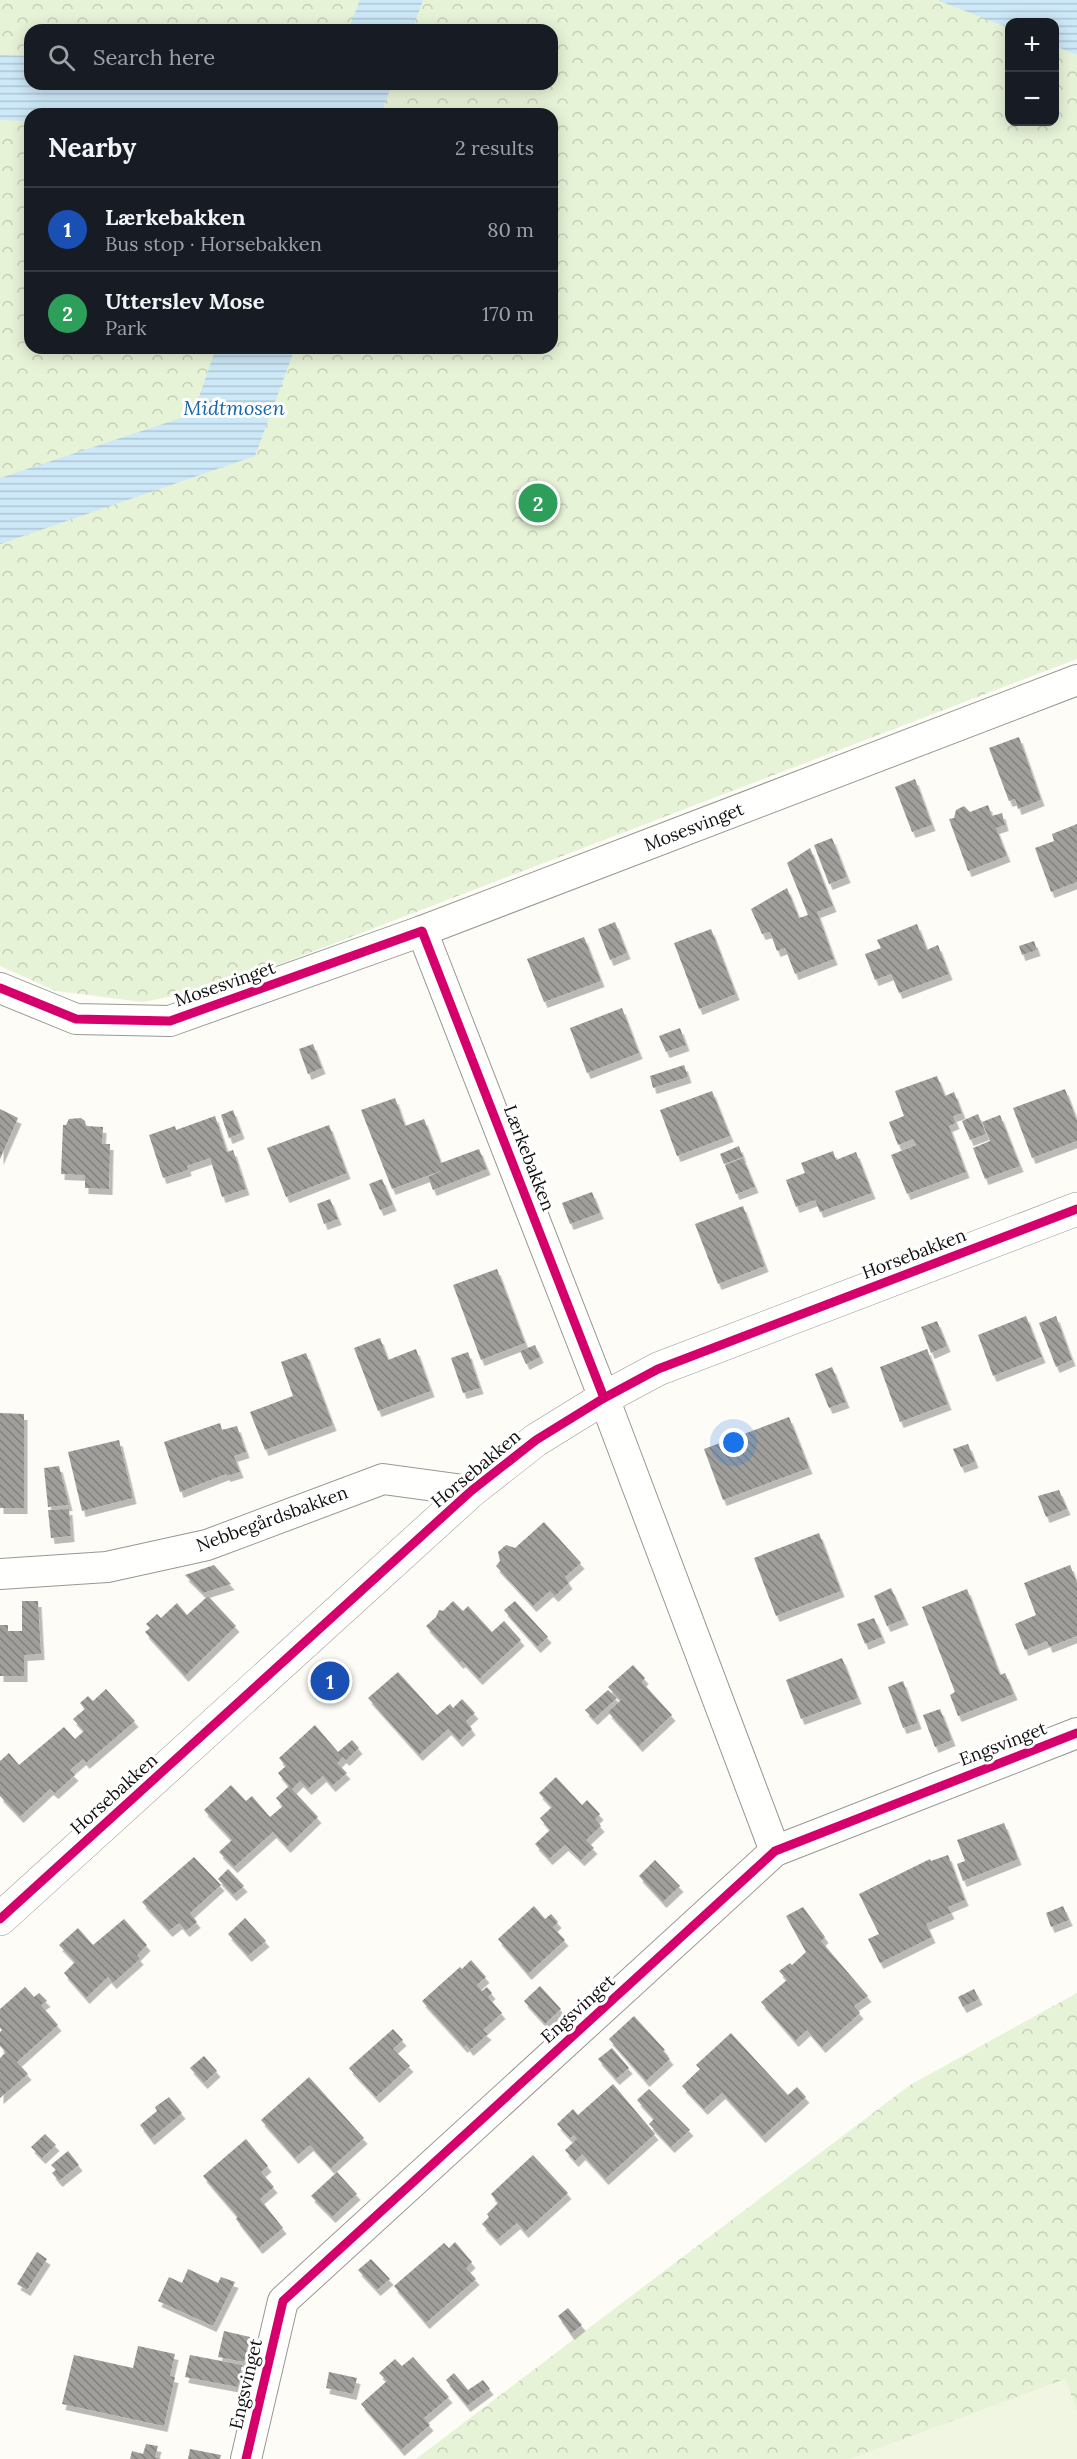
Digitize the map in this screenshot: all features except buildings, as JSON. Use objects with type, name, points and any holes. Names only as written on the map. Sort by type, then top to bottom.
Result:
[{"type":"street","name":"Mosesvinget","points":[[0,988],[76,1019],[170,1021],[422,931],[1077,680]]},
{"type":"street","name":"Lærkebakken","points":[[422,931],[604,1398],[775,1851]]},
{"type":"street","name":"Horsebakken","points":[[0,1919],[471,1491],[536,1440],[604,1398],[658,1369],[1077,1209]]},
{"type":"street","name":"Nebbegårdsbakken","points":[[0,1574],[107,1567],[207,1545],[384,1479],[471,1491]]},
{"type":"street","name":"Engsvinget","points":[[246,2459],[283,2301],[775,1851],[1077,1733]]},
{"type":"green space","points":[[0,0],[1077,0],[1077,659],[220,987],[143,1002],[56,991],[0,966]]},
{"type":"green space","points":[[1077,1993],[1077,2459],[416,2459],[910,2085]]},
{"type":"green space","points":[[1065,2379],[1077,2410],[1077,2459],[849,2459]]},
{"type":"water","points":[[360,0],[423,0],[414,24],[350,24]]},
{"type":"water","points":[[937,0],[1077,0],[1077,55],[1059,48],[1059,18],[1005,18],[1005,26]]},
{"type":"water","points":[[0,55],[24,56],[24,90],[390,90],[383,108],[24,108],[24,121],[0,120]]},
{"type":"water","name":"Midtmosen","points":[[214,354],[293,354],[255,456],[0,544],[0,478],[193,414]]},
{"type":"cycle path","points":[[0,988],[76,1019],[170,1021],[422,931],[604,1398]]},
{"type":"cycle path","points":[[0,1919],[471,1491],[536,1440],[604,1398],[658,1369],[1077,1209]]},
{"type":"cycle path","points":[[246,2459],[283,2301],[775,1851],[1077,1733]]},
{"type":"place","name":"Utterslev Mose","points":[[538,503]]},
{"type":"place","name":"Lærkebakken","points":[[330,1681]]}]
